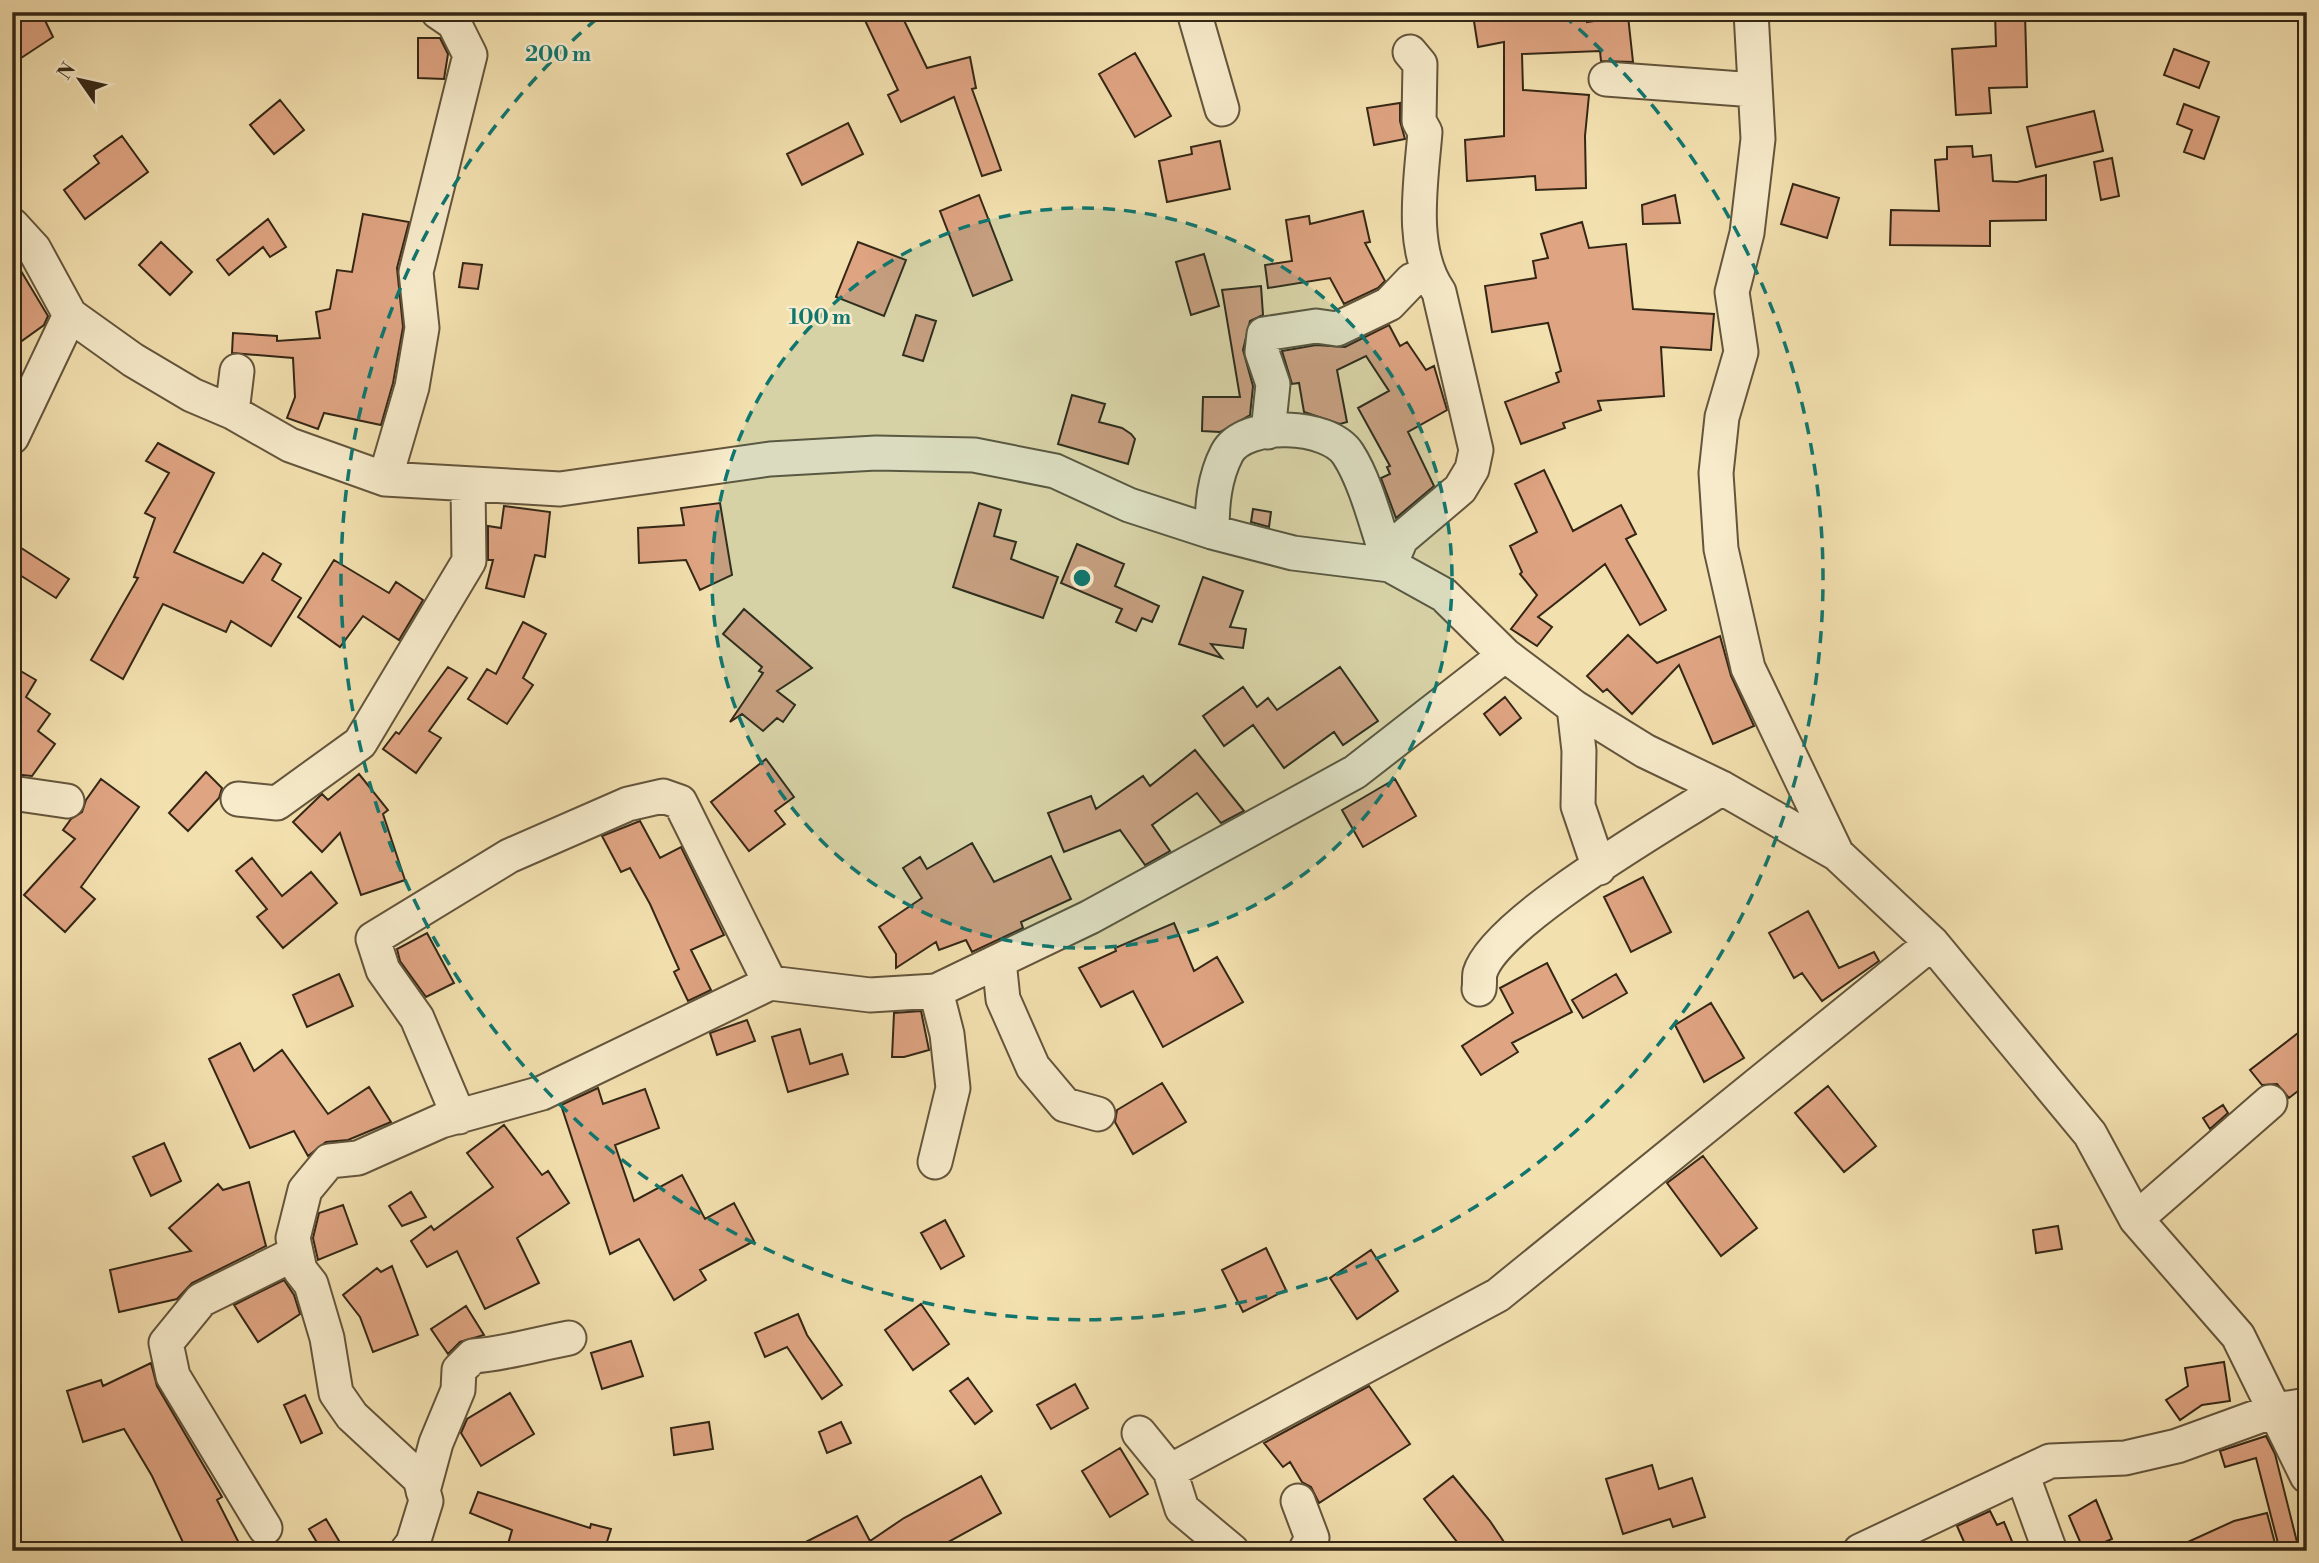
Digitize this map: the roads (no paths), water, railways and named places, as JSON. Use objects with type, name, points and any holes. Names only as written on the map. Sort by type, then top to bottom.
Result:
[{"type":"street","points":[[385,479],[412,387],[422,328],[416,272],[470,55],[454,23],[438,12]]},
{"type":"street","points":[[1194,12],[1222,109]]},
{"type":"street","points":[[1751,12],[1758,139],[1747,233],[1732,292],[1741,352],[1722,417],[1716,473],[1721,549],[1748,668],[1838,854]]},
{"type":"street","points":[[1390,565],[1401,539],[1460,489],[1472,469],[1476,450],[1439,292],[1428,276],[1422,248],[1425,132],[1419,121],[1420,64],[1410,52]]},
{"type":"street","points":[[1605,79],[1755,90]]},
{"type":"street","points":[[12,225],[34,249],[70,315],[133,360],[180,388],[232,412],[290,445],[385,479],[560,489],[770,459],[876,453],[974,455],[1055,471],[1129,505],[1212,532],[1293,553],[1390,565],[1444,595],[1505,654],[1574,707],[1645,751],[1722,788],[1838,854],[1932,943],[2090,1134],[2136,1219],[2238,1336],[2291,1408],[2307,1476]]},
{"type":"street","points":[[1268,432],[1272,384],[1262,352],[1264,334],[1316,326],[1337,329],[1389,304],[1412,280],[1428,276]]},
{"type":"street","points":[[12,437],[70,315]]},
{"type":"street","points":[[232,412],[237,371]]},
{"type":"street","points":[[1212,532],[1213,495],[1228,451],[1249,436],[1286,428],[1329,438],[1348,452],[1390,565]]},
{"type":"street","points":[[238,799],[276,803],[360,743],[469,561],[468,485]]},
{"type":"street","points":[[407,1551],[413,1543],[426,1501],[420,1479],[380,1438],[352,1416],[336,1393],[327,1338],[311,1284],[300,1270],[293,1238],[305,1190],[329,1161],[358,1158],[459,1116],[542,1093],[770,983],[870,995],[936,991],[1090,917],[1355,772],[1505,654]]},
{"type":"street","points":[[1574,707],[1579,751],[1578,806],[1599,868]]},
{"type":"street","points":[[1479,989],[1480,972],[1500,943],[1544,903],[1722,788]]},
{"type":"street","points":[[12,793],[67,801]]},
{"type":"street","points":[[459,1116],[417,1018],[383,970],[373,939],[509,856],[628,804],[663,796],[680,802],[770,983]]},
{"type":"street","points":[[1170,1471],[1498,1295],[1932,943]]},
{"type":"street","points":[[999,961],[1003,999],[1016,1035],[1033,1067],[1065,1105],[1098,1114]]},
{"type":"street","points":[[935,1162],[953,1088],[947,1034],[936,991]]},
{"type":"street","points":[[2136,1219],[2270,1102]]},
{"type":"street","points":[[265,1528],[173,1377],[166,1343],[201,1300],[296,1253]]},
{"type":"street","points":[[423,1491],[436,1443],[458,1390],[459,1370],[473,1356],[495,1355],[505,1350],[569,1338]]},
{"type":"street","points":[[1860,1551],[2050,1461],[2125,1458],[2177,1446],[2291,1408]]},
{"type":"street","points":[[1139,1433],[1170,1471],[1182,1509],[1232,1551]]},
{"type":"street","points":[[2022,1474],[2050,1551]]},
{"type":"street","points":[[1298,1501],[1312,1538],[1305,1551]]}]
